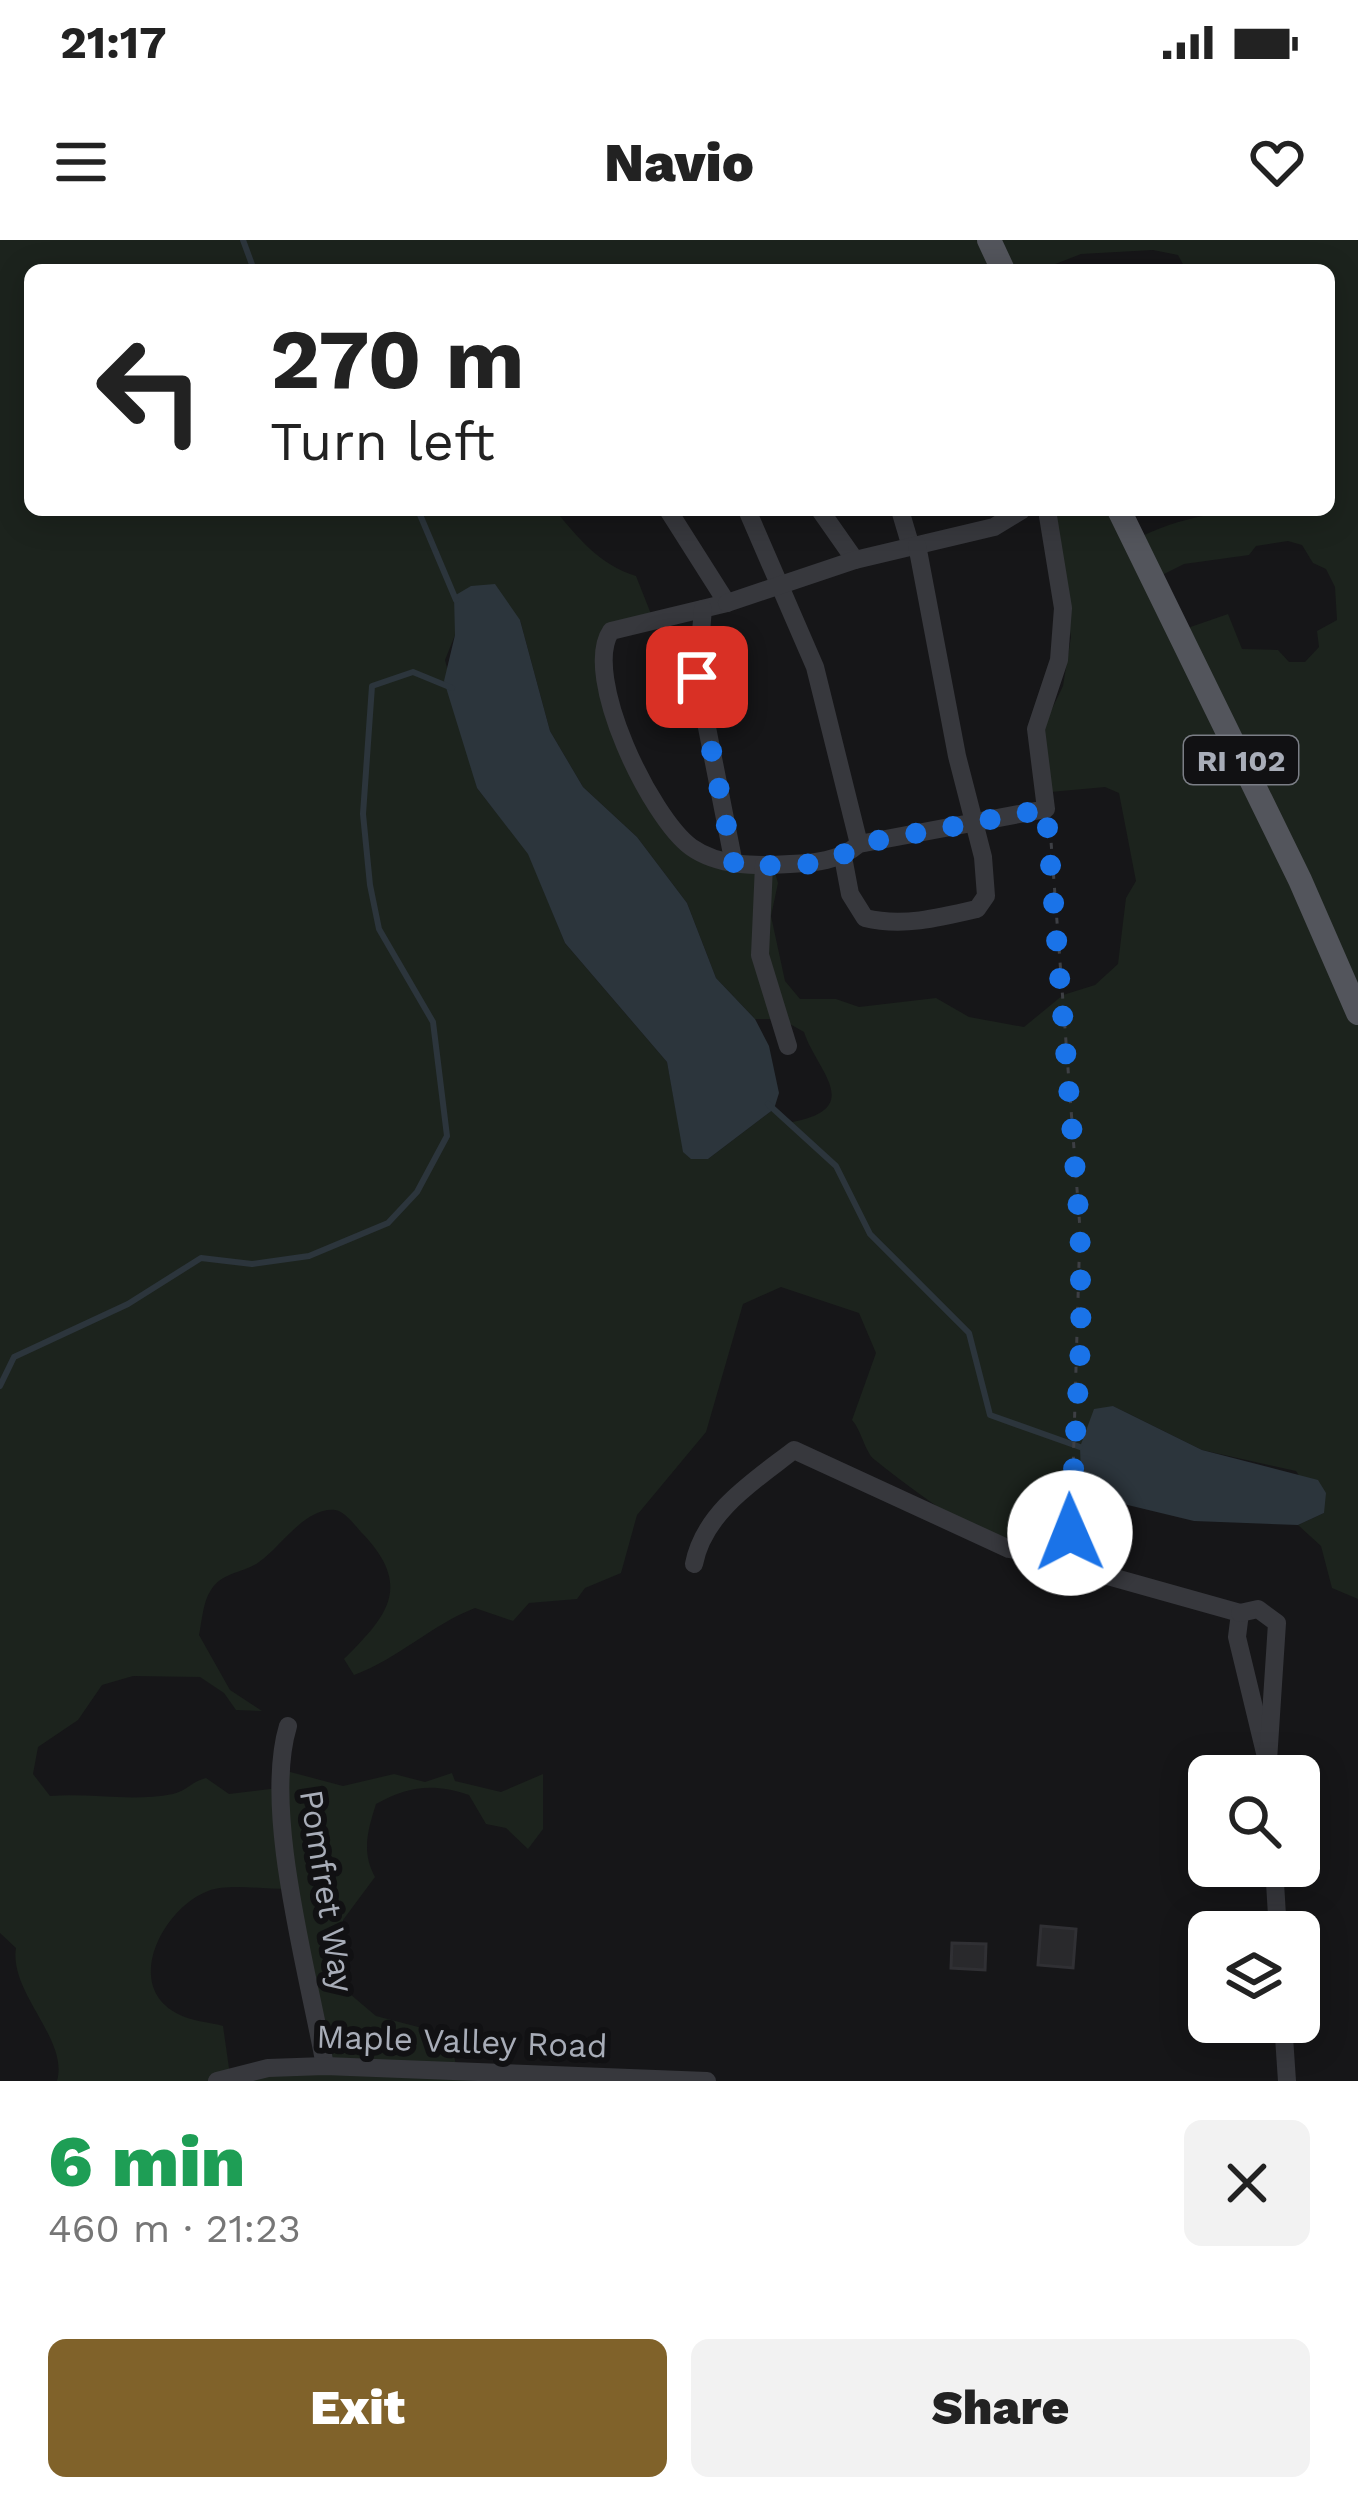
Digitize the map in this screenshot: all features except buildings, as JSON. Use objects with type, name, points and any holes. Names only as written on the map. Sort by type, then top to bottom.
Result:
[{"type":"main road","name":"RI 102","points":[[1121,516],[1300,880],[1358,1013]]},
{"type":"street","points":[[672,516],[727,603]]},
{"type":"street","points":[[750,516],[814,667],[851,851],[850,894],[865,919],[890,924],[976,909],[986,896],[975,820],[957,756],[914,546],[902,516]]},
{"type":"street","points":[[823,516],[833,536],[855,560]]},
{"type":"street","points":[[1012,516],[994,527],[855,560],[727,603],[611,631],[604,646],[604,672],[641,783],[658,812],[691,847],[734,864],[764,865],[1046,809],[1036,729],[1063,634],[1062,582],[1048,516]]},
{"type":"street","points":[[703,608],[697,677],[734,864]]},
{"type":"street","points":[[764,865],[760,955],[788,1046]]},
{"type":"street","points":[[694,1564],[698,1541],[723,1508],[794,1450],[1009,1549],[1073,1560],[1108,1576],[1240,1613],[1258,1609],[1277,1623],[1265,1754]]},
{"type":"street","points":[[1240,1613],[1237,1637],[1265,1754]]},
{"type":"street","name":"Pomfret Way","points":[[287,1726],[279,1762],[288,1858],[325,2066]]},
{"type":"street","points":[[1284,2043],[1287,2081]]},
{"type":"street","name":"Maple Valley Road","points":[[218,2081],[268,2068],[325,2066],[707,2081]]},
{"type":"path","points":[[1046,809],[1080,1229],[1081,1336],[1070,1456],[1073,1560]]},
{"type":"shaded area","points":[[0,240],[1358,240],[1358,1599],[1332,1588],[1321,1546],[1298,1525],[1324,1513],[1296,1471],[1202,1450],[1113,1406],[1088,1484],[1107,1500],[1078,1518],[1065,1559],[1039,1555],[988,1536],[917,1492],[869,1452],[852,1420],[876,1353],[859,1313],[781,1287],[743,1304],[706,1432],[637,1515],[621,1573],[585,1588],[577,1599],[529,1603],[513,1621],[475,1608],[354,1675],[344,1659],[382,1615],[390,1586],[387,1570],[363,1534],[343,1513],[324,1511],[303,1521],[259,1562],[221,1580],[206,1600],[199,1635],[230,1690],[262,1711],[236,1710],[224,1693],[200,1677],[133,1676],[102,1685],[78,1720],[38,1747],[33,1774],[50,1796],[127,1797],[173,1794],[206,1778],[229,1794],[278,1788],[279,1769],[343,1786],[394,1774],[425,1782],[452,1773],[455,1781],[501,1792],[543,1774],[543,1829],[528,1849],[506,1828],[486,1824],[469,1795],[421,1788],[376,1804],[367,1849],[375,1877],[343,1920],[344,1989],[376,2016],[449,2035],[457,2069],[673,2081],[57,2081],[55,2049],[21,1982],[16,1948],[0,1933]],"holes":[[[1153,250],[1178,255],[1183,264],[1335,264],[1335,516],[1205,516],[1134,540],[1118,516],[1050,516],[1071,637],[1063,686],[1039,736],[1050,792],[1105,787],[1119,793],[1136,881],[1126,898],[1118,964],[1095,985],[1063,995],[1024,1027],[969,1017],[936,998],[859,1007],[836,999],[800,999],[785,981],[771,916],[778,883],[771,859],[688,847],[621,734],[605,637],[653,619],[636,576],[601,558],[560,516],[24,516],[24,264],[1055,264],[1081,254]],[[1288,541],[1302,545],[1313,563],[1326,569],[1335,587],[1337,620],[1317,631],[1319,647],[1305,662],[1289,662],[1278,650],[1242,649],[1228,614],[1176,632],[1152,580],[1184,564],[1249,555],[1256,546]],[[520,620],[550,731],[583,787],[637,837],[687,903],[716,978],[755,1019],[781,1019],[804,1032],[830,1086],[827,1107],[814,1116],[792,1122],[774,1109],[708,1159],[684,1152],[667,1062],[565,943],[529,854],[477,788],[445,660],[455,635]],[[292,1889],[322,2066],[230,2075],[223,2026],[183,2016],[161,2001],[153,1985],[155,1948],[176,1913],[208,1891]]]},
{"type":"shaded area","points":[[495,584],[520,620],[550,731],[583,787],[637,837],[687,903],[716,978],[755,1019],[769,1046],[779,1093],[774,1109],[708,1159],[691,1159],[683,1152],[667,1062],[565,943],[528,854],[477,788],[444,681],[455,635],[454,596],[471,586]]},
{"type":"shaded area","points":[[1113,1406],[1202,1450],[1318,1480],[1326,1493],[1324,1513],[1298,1525],[1194,1521],[1107,1500],[1081,1475],[1080,1447],[1094,1409]]},
{"type":"waterway","points":[[243,240],[252,264]]},
{"type":"waterway","points":[[421,516],[456,600]]},
{"type":"waterway","points":[[0,1386],[14,1357],[128,1304],[201,1258],[252,1264],[309,1256],[388,1223],[417,1192],[447,1136],[433,1022],[379,929],[363,814],[372,686],[413,672],[452,688]]},
{"type":"waterway","points":[[768,1104],[836,1166],[870,1234],[969,1333],[990,1415],[1080,1447]]},
{"type":"route","points":[[697,677],[734,864],[798,864],[843,857],[859,844],[1046,809],[1056,886],[1058,995],[1080,1229],[1081,1336],[1069,1474],[1070,1533]]}]
